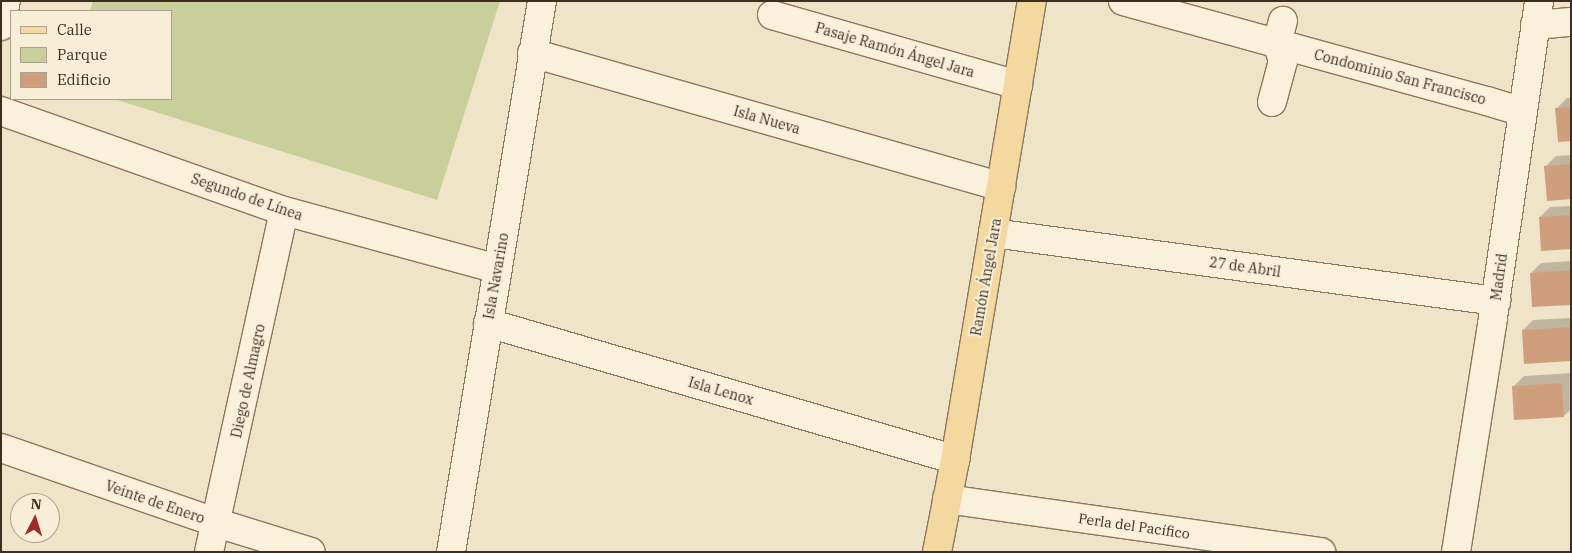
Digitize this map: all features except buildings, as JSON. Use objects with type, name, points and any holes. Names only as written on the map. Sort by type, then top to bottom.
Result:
[{"type":"main road","name":"Ramón Ángel Jara","points":[[937,552],[955,460],[1032,1]]},
{"type":"street","points":[[1,26],[6,1]]},
{"type":"street","name":"Isla Navarino","points":[[451,552],[532,52],[542,1]]},
{"type":"street","name":"Condominio San Francisco","points":[[1123,1],[1280,32],[1522,112]]},
{"type":"street","points":[[1537,13],[1571,22]]},
{"type":"street","name":"Madrid","points":[[1456,552],[1496,301],[1537,13]]},
{"type":"street","name":"Pasaje Ramón Ángel Jara","points":[[772,15],[1018,86]]},
{"type":"street","points":[[1272,102],[1283,61],[1280,32]]},
{"type":"street","name":"Isla Nueva","points":[[532,52],[1001,187]]},
{"type":"street","name":"Segundo de Línea","points":[[1,111],[284,211],[497,269]]},
{"type":"street","name":"Diego de Almagro","points":[[209,552],[217,523],[284,211]]},
{"type":"street","name":"27 de Abril","points":[[993,233],[1496,301]]},
{"type":"street","name":"Isla Lenox","points":[[488,322],[955,460]]},
{"type":"street","name":"Veinte de Enero","points":[[1,448],[217,523],[311,552]]},
{"type":"street","name":"Perla del Pacífico","points":[[947,500],[1321,552]]},
{"type":"green space","points":[[93,1],[500,1],[437,200],[117,100],[172,100],[172,10],[90,10]]}]
